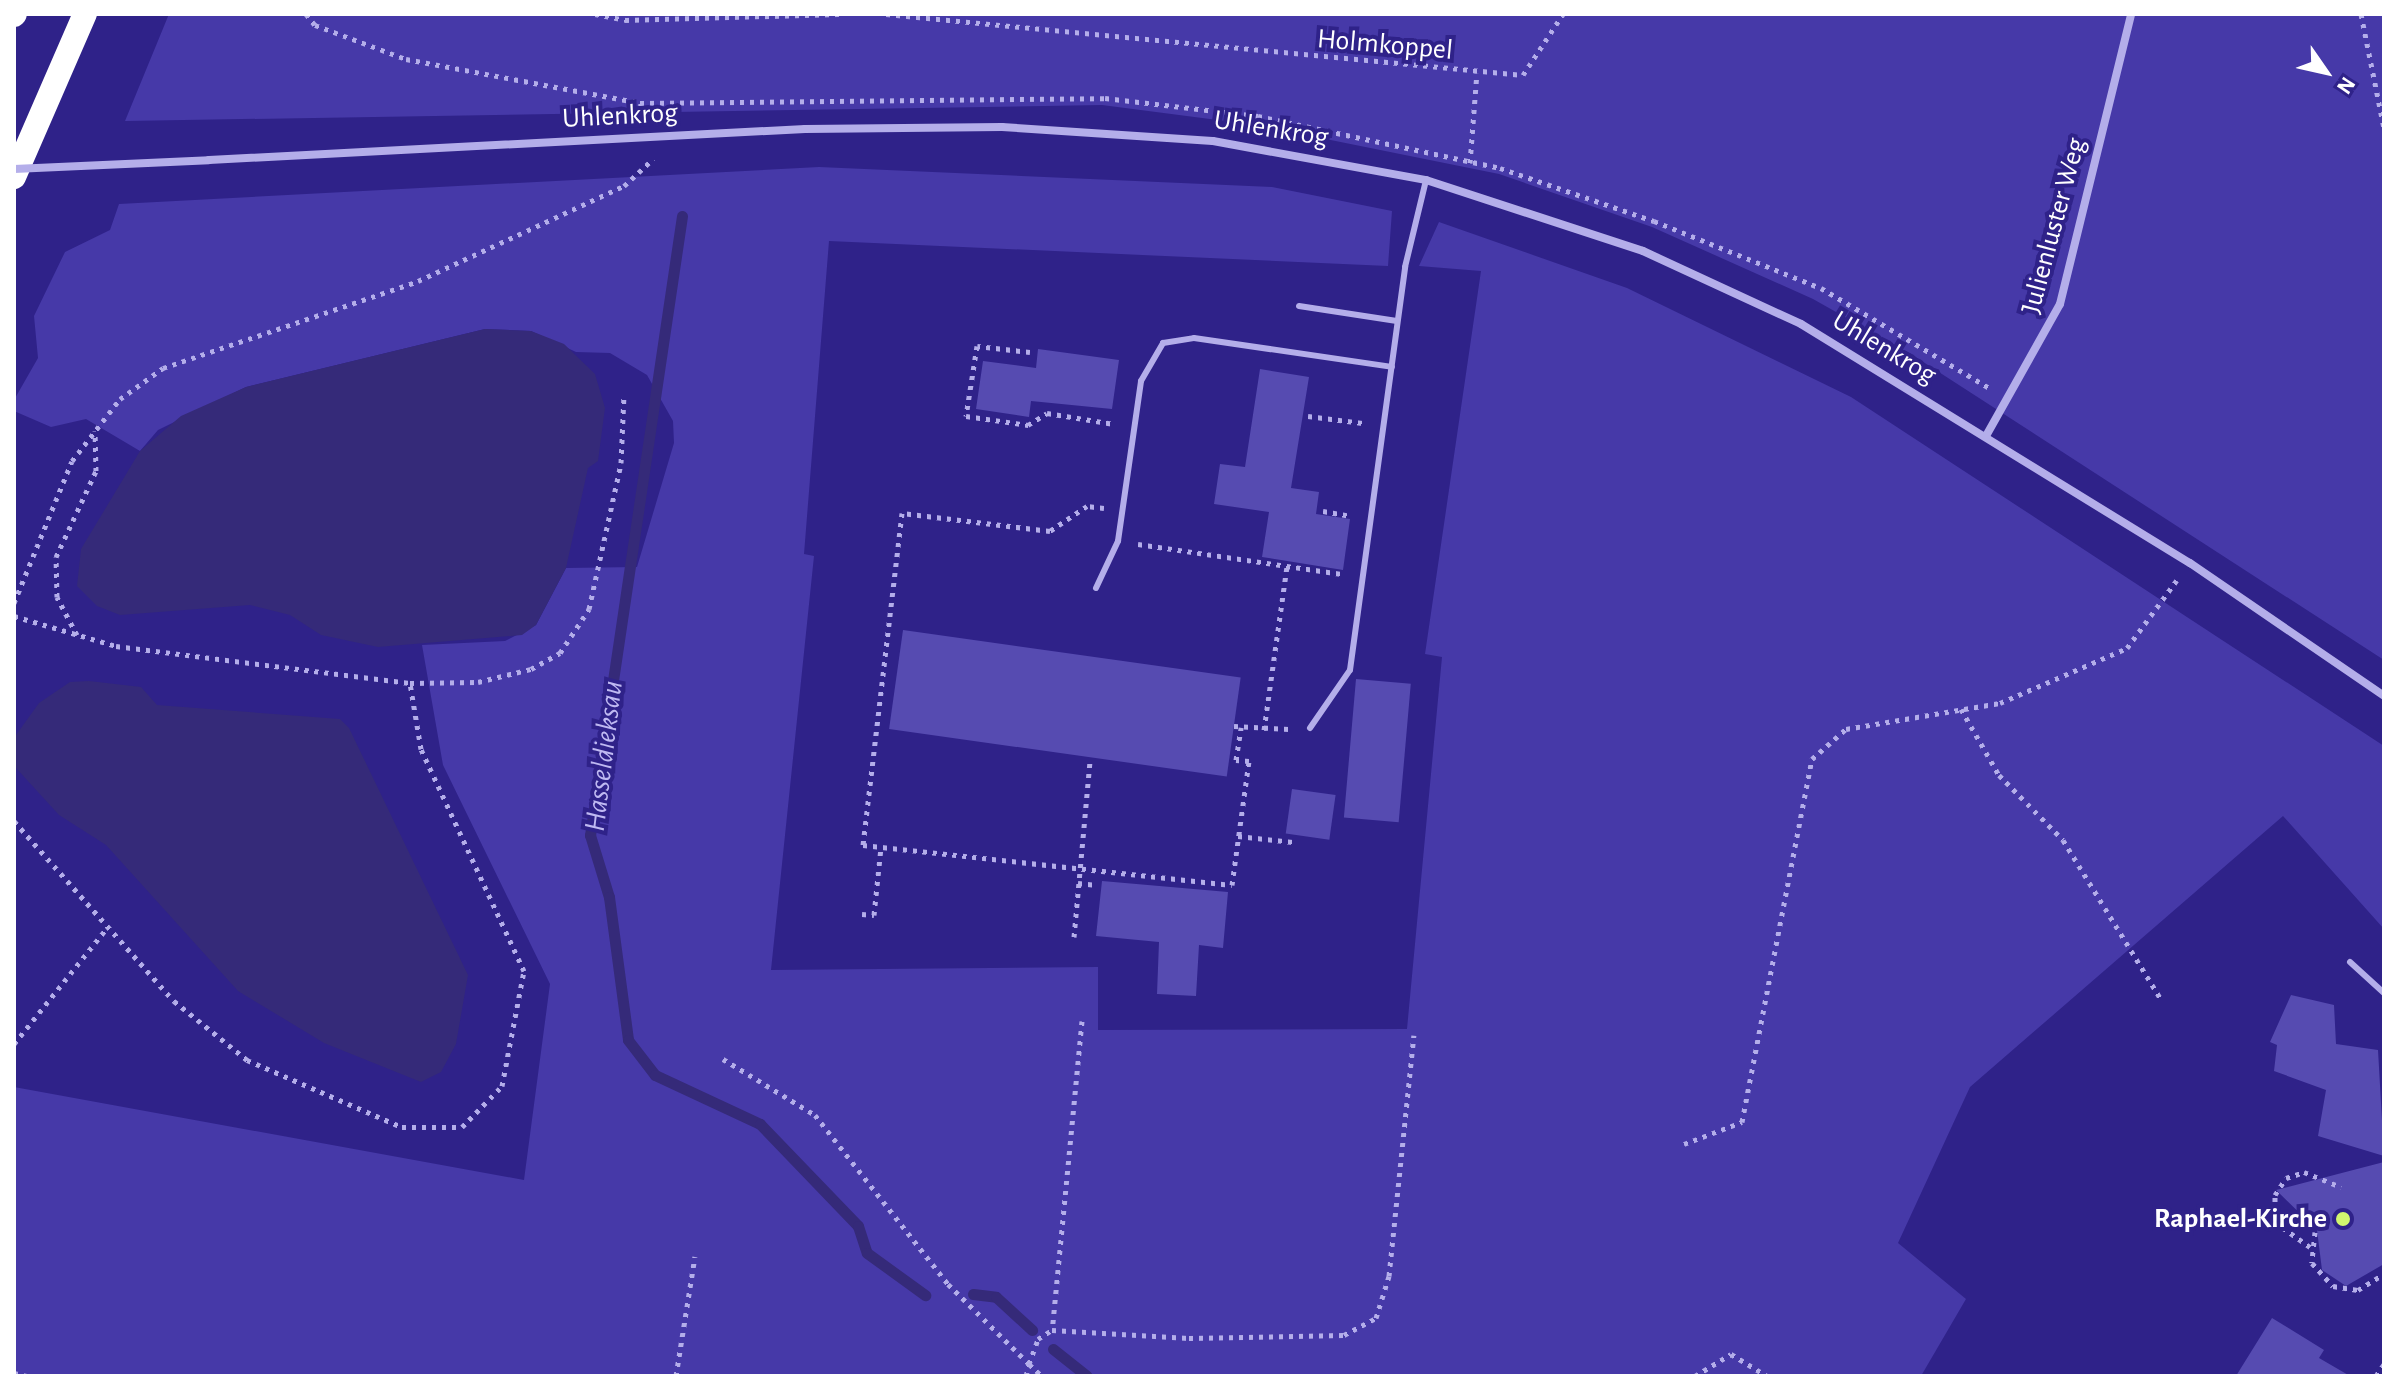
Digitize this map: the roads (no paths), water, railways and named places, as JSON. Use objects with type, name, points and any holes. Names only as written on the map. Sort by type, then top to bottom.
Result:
[{"type":"highway","points":[[14,177],[85,14]]},
{"type":"street","name":"Julienluster Weg","points":[[1986,436],[2060,304],[2131,14]]},
{"type":"street","name":"Uhlenkrog","points":[[14,169],[662,136],[906,127],[1107,130],[1293,152],[1426,180],[1643,251],[1801,324],[2190,563],[2384,696]]},
{"type":"lane","points":[[1310,728],[1350,670],[1397,321],[1426,180]]},
{"type":"lane","points":[[1299,306],[1397,321]]},
{"type":"lane","points":[[1096,588],[1118,541],[1147,363],[1163,343],[1180,337],[1392,367]]},
{"type":"lane","points":[[2350,962],[2384,993]]},
{"type":"waterway","name":"Hasseldieksau","points":[[682,216],[590,835],[609,897],[628,1040],[655,1075],[760,1124],[858,1226],[867,1253],[925,1295]]},
{"type":"waterway","name":"Hasseldieksau","points":[[973,1294],[996,1297],[1032,1330]]},
{"type":"waterway","name":"Hasseldieksau","points":[[1053,1349],[1087,1376]]},
{"type":"place","name":"Raphael-Kirche","points":[[2343,1219]]}]
